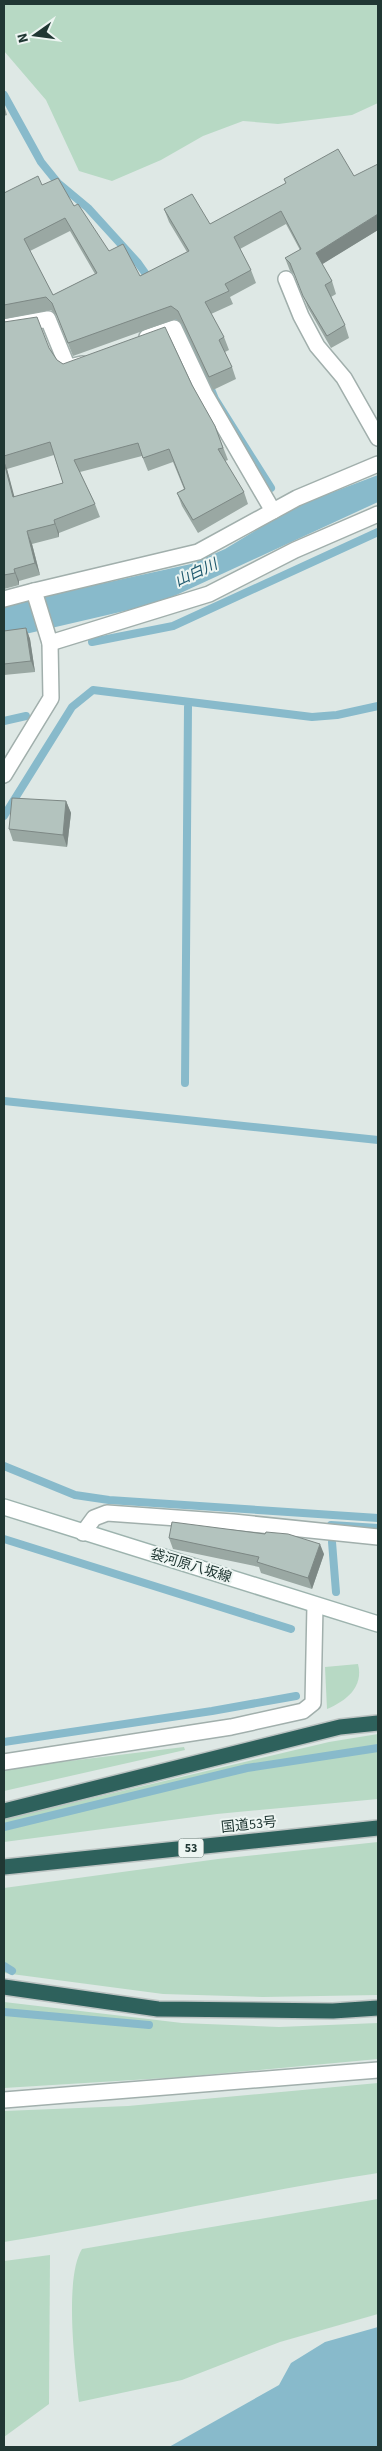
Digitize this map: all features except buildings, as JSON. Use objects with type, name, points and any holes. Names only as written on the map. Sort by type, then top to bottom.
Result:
[{"type":"highway","points":[[4,1810],[340,1727],[378,1723]]},
{"type":"highway","name":"国道53号","points":[[4,1867],[378,1828]]},
{"type":"highway","points":[[4,1987],[158,2009],[333,2012],[378,2008]]},
{"type":"street","points":[[286,279],[301,316],[317,346],[344,378],[378,438]]},
{"type":"street","points":[[4,327],[48,319],[62,356],[69,367],[96,358]]},
{"type":"street","points":[[131,344],[174,328],[205,394],[218,413],[273,511]]},
{"type":"street","points":[[4,599],[198,552],[297,498],[378,464]]},
{"type":"street","points":[[50,643],[209,594],[295,550],[378,514]]},
{"type":"street","points":[[4,775],[51,698],[50,643],[34,591]]},
{"type":"street","name":"袋河原八坂線","points":[[4,1507],[378,1624]]},
{"type":"street","points":[[83,1533],[94,1518],[107,1513],[233,1522],[378,1537]]},
{"type":"street","points":[[4,1762],[231,1727],[303,1711],[313,1703],[315,1605]]},
{"type":"street","points":[[4,2100],[378,2070]]},
{"type":"green space","points":[[4,4],[378,4],[378,103],[352,115],[278,124],[243,121],[203,136],[161,160],[112,181],[79,171],[46,100],[4,51]]},
{"type":"green space","points":[[358,1664],[358,1680],[352,1692],[341,1702],[327,1709],[325,1667]]},
{"type":"green space","points":[[378,1734],[378,1799],[217,1814],[4,1842],[4,1819],[329,1742]]},
{"type":"green space","points":[[184,1747],[185,1750],[4,1791],[4,1769]]},
{"type":"green space","points":[[378,1842],[378,1995],[263,1997],[163,1994],[4,1973],[4,1888],[218,1859]]},
{"type":"green space","points":[[4,2002],[182,2023],[279,2027],[378,2023],[378,2059],[182,2077],[4,2088]]},
{"type":"green space","points":[[378,2083],[378,2173],[4,2242],[4,2111],[128,2106]]},
{"type":"green space","points":[[378,2199],[378,2314],[280,2342],[182,2380],[79,2402],[73,2346],[72,2301],[73,2280],[82,2249]]},
{"type":"green space","points":[[50,2255],[49,2404],[4,2437],[4,2261]]},
{"type":"water","name":"山白川","points":[[378,475],[378,502],[159,603],[4,639],[4,605],[191,564],[225,549],[296,506]]},
{"type":"water","points":[[378,2327],[378,2447],[169,2447],[279,2385],[291,2363],[325,2342]]},
{"type":"waterway","points":[[4,95],[41,162],[58,183],[88,208],[138,263],[150,280]]},
{"type":"waterway","points":[[172,312],[199,360],[215,399],[271,488]]},
{"type":"waterway","points":[[92,642],[173,626],[378,532]]},
{"type":"waterway","points":[[4,816],[72,707],[93,690],[312,717],[337,715],[378,706]]},
{"type":"waterway","points":[[185,1083],[188,707]]},
{"type":"waterway","points":[[4,721],[26,716]]},
{"type":"waterway","points":[[4,1101],[378,1140]]},
{"type":"waterway","points":[[4,1466],[75,1495],[109,1500],[378,1518]]},
{"type":"waterway","points":[[331,1525],[378,1528]]},
{"type":"waterway","points":[[4,1539],[291,1629]]},
{"type":"waterway","points":[[332,1542],[336,1592]]},
{"type":"waterway","points":[[4,1742],[212,1711],[296,1696]]},
{"type":"waterway","points":[[4,1827],[247,1768],[378,1748]]},
{"type":"waterway","points":[[4,1966],[12,1971]]},
{"type":"waterway","points":[[4,2012],[149,2025]]}]
